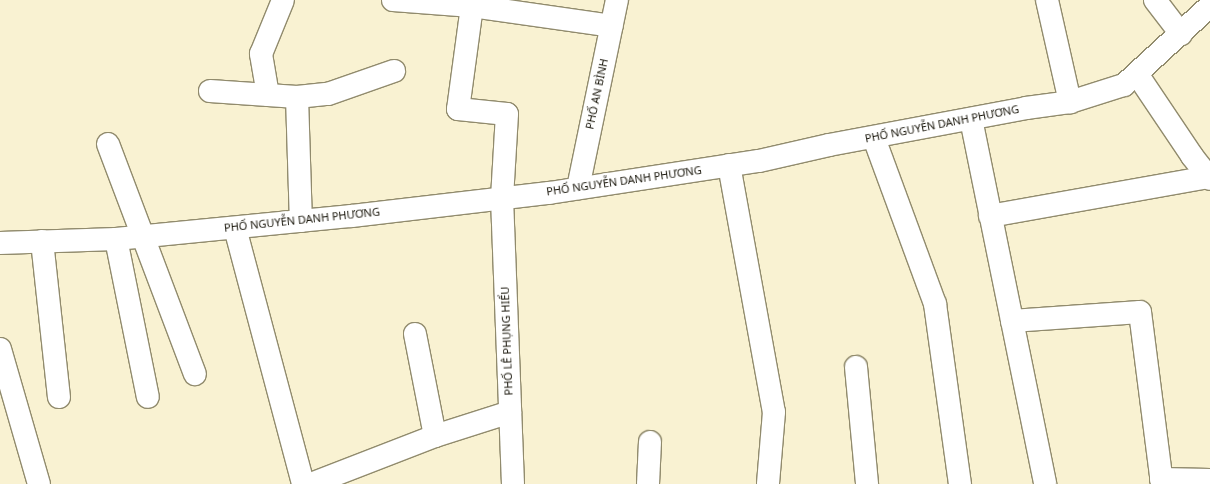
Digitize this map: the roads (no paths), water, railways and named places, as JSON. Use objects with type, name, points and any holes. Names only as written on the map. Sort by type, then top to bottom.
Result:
[{"type":"street","points":[[268,95],[261,54],[282,0]]},
{"type":"street","points":[[393,0],[472,6],[612,26]]},
{"type":"street","name":"PHỐ AN BÌNH","points":[[578,188],[617,0]]},
{"type":"street","points":[[1047,0],[1070,102]]},
{"type":"street","points":[[1155,0],[1181,34]]},
{"type":"street","name":"PHỐ LÊ PHỤNG HIỂU","points":[[472,6],[458,110],[507,114],[502,198],[513,484]]},
{"type":"street","name":"PHỐ NGUYỄN DANH PHƯƠNG","points":[[0,243],[116,239],[235,228],[578,188],[729,165],[971,119],[1070,102],[1124,85],[1210,6]]},
{"type":"street","points":[[210,91],[297,97],[328,94],[394,71]]},
{"type":"street","points":[[990,216],[1209,178],[1137,74]]},
{"type":"street","points":[[297,97],[302,221]]},
{"type":"street","points":[[971,119],[1045,484]]},
{"type":"street","points":[[874,138],[935,304],[960,484]]},
{"type":"street","points":[[108,144],[195,374]]},
{"type":"street","points":[[729,165],[774,412],[768,484]]},
{"type":"street","points":[[235,228],[303,484]]},
{"type":"street","points":[[116,239],[148,397]]},
{"type":"street","points":[[42,241],[59,397]]},
{"type":"street","points":[[1012,321],[1140,312],[1161,482],[1210,480]]},
{"type":"street","points":[[415,334],[435,436]]},
{"type":"street","points":[[0,349],[39,484]]},
{"type":"street","points":[[856,367],[867,484]]},
{"type":"street","points":[[311,484],[435,436],[510,412]]},
{"type":"street","points":[[648,484],[650,442]]}]
